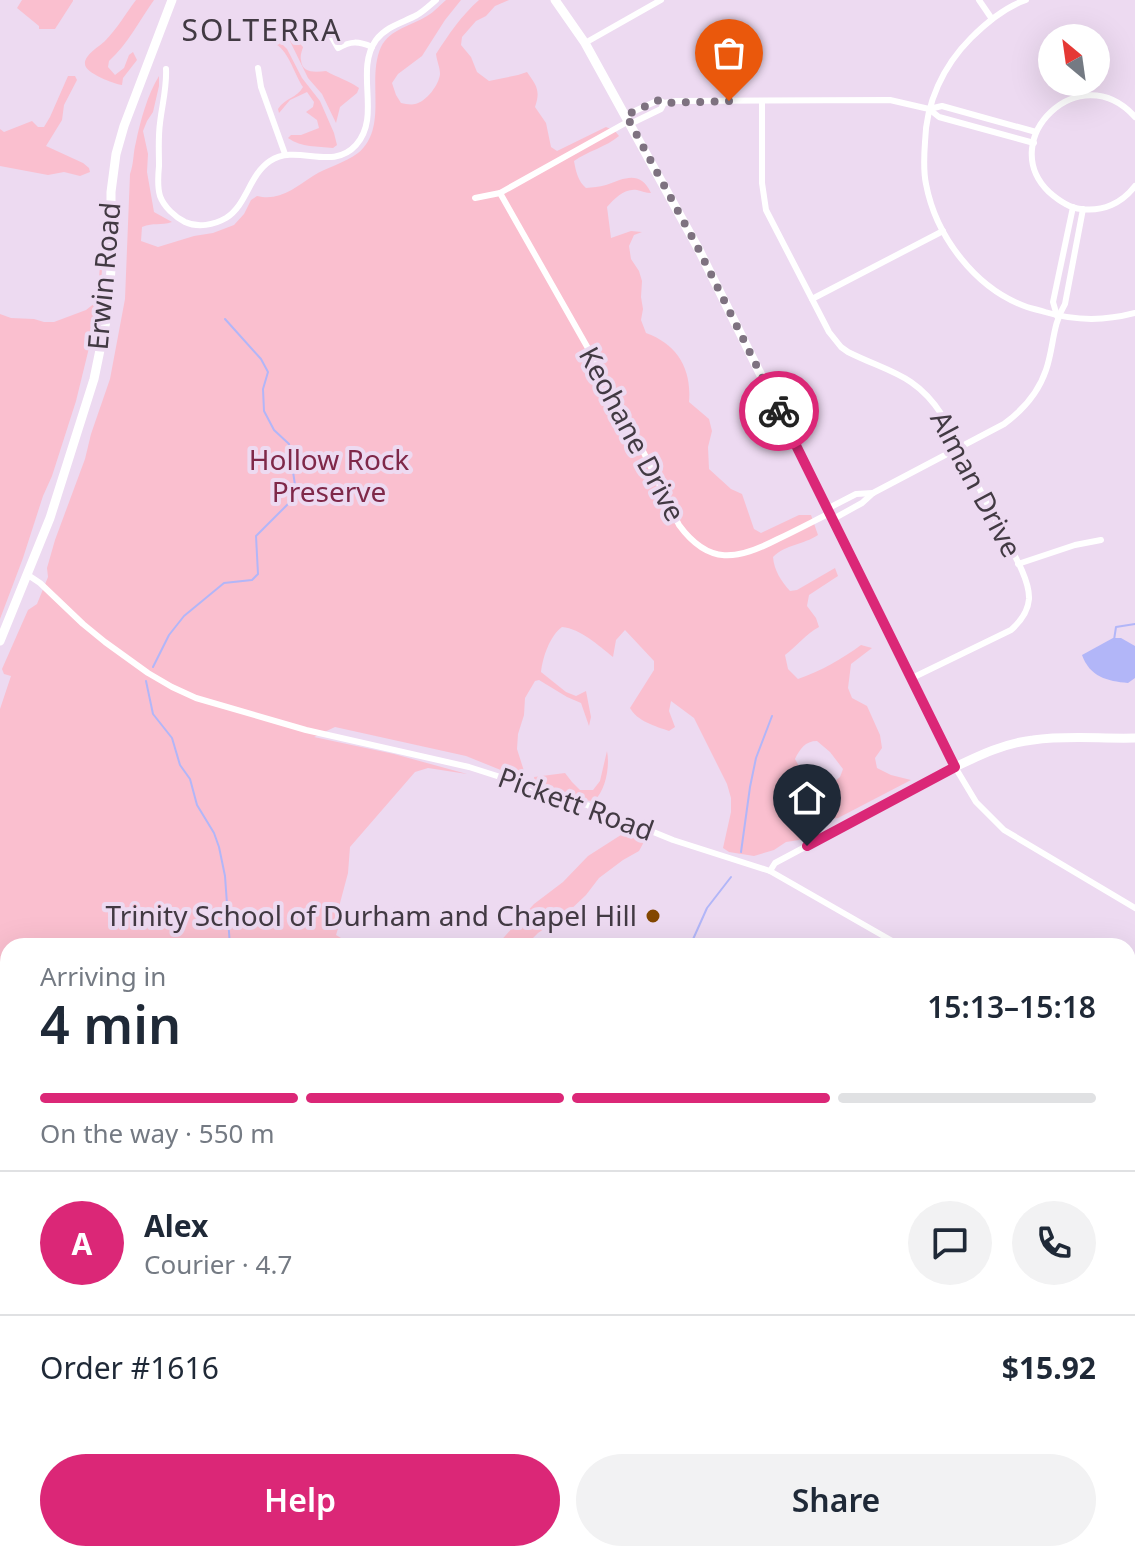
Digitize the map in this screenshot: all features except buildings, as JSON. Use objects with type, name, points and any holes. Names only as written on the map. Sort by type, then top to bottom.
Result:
[{"type":"street","name":"Erwin Road","points":[[0,641],[55,503],[94,379],[108,311],[111,192],[116,154],[172,0]]},
{"type":"street","points":[[166,69],[159,128],[158,185],[164,202],[180,219],[202,225],[216,222],[227,217],[238,205],[259,170],[272,159],[285,154],[335,156],[356,145],[367,121],[367,76],[372,47],[386,30],[418,15],[436,0]]},
{"type":"street","points":[[555,0],[585,43],[699,250],[955,767],[976,802],[1004,830],[1135,908]]},
{"type":"street","points":[[585,43],[661,0]]},
{"type":"street","points":[[979,0],[992,19]]},
{"type":"street","points":[[1026,0],[992,19],[960,50],[944,73],[929,109],[925,128],[926,187],[934,214],[949,243],[967,265],[986,283],[1026,307],[1057,316],[1096,319],[1135,313]]},
{"type":"street","points":[[326,27],[338,48],[351,42],[372,47]]},
{"type":"street","points":[[258,68],[261,87],[285,154]]},
{"type":"street","points":[[1135,117],[1121,104],[1107,98],[1082,96],[1066,100],[1043,120],[1036,132],[1033,154],[1035,171],[1044,187],[1057,199],[1073,207],[1101,209],[1118,203],[1135,186]]},
{"type":"street","points":[[475,198],[500,193],[659,100],[664,103],[890,100],[929,109],[939,117],[1034,143]]},
{"type":"street","name":"Alman Drive","points":[[762,101],[764,199],[770,219],[829,332],[841,347],[903,376],[927,395],[942,415],[1027,586],[1029,602],[1018,624],[999,637],[912,678]]},
{"type":"street","points":[[929,109],[942,106],[1036,132]]},
{"type":"street","name":"Keohane Drive","points":[[500,193],[623,410],[679,525],[689,539],[718,556],[754,552],[830,514],[862,503],[873,493],[1021,412],[1034,395],[1046,370],[1057,316],[1065,304],[1083,209]]},
{"type":"street","name":"Keohane Drive","points":[[1057,316],[1053,302],[1073,207]]},
{"type":"street","points":[[812,299],[943,231]]},
{"type":"street","name":"Keohane Drive","points":[[830,514],[856,494],[873,493]]},
{"type":"street","points":[[1018,564],[1075,545],[1101,540]]},
{"type":"street","name":"Pickett Road","points":[[28,575],[113,648],[172,687],[196,698],[306,730],[469,767],[587,805],[673,840],[770,871],[887,938]]},
{"type":"street","points":[[770,871],[775,863],[993,750],[1033,740],[1063,737],[1135,738]]},
{"type":"green space","points":[[22,0],[73,1],[55,29],[39,29],[17,8]]},
{"type":"green space","points":[[136,0],[154,0],[128,40],[109,61],[108,67],[115,75],[124,68],[133,52],[137,60],[123,78],[122,85],[95,74],[86,67],[85,61]]},
{"type":"green space","name":"Hollow Rock Preserve","points":[[446,0],[461,0],[422,56],[398,74],[392,83],[401,103],[419,103],[431,92],[440,71],[436,54],[479,0],[509,0],[495,6],[462,37],[461,45],[471,57],[477,72],[489,81],[527,72],[537,88],[535,107],[546,123],[551,147],[557,151],[606,127],[619,136],[574,161],[577,173],[586,188],[632,178],[642,181],[651,193],[637,190],[624,192],[607,207],[611,238],[631,231],[642,232],[634,235],[629,246],[631,259],[642,281],[641,320],[646,333],[666,344],[680,359],[688,379],[689,402],[709,419],[712,431],[708,447],[709,469],[731,489],[742,494],[754,529],[761,533],[799,515],[811,515],[818,535],[783,549],[773,557],[778,575],[790,591],[835,568],[838,576],[809,595],[807,606],[819,627],[785,655],[788,669],[798,679],[831,664],[861,645],[872,648],[851,664],[848,688],[852,698],[867,706],[880,735],[882,748],[875,758],[877,768],[911,780],[831,819],[826,810],[827,788],[840,777],[843,769],[817,741],[809,742],[795,759],[811,788],[823,828],[754,856],[729,852],[723,848],[731,798],[694,718],[671,701],[669,711],[675,727],[669,731],[642,720],[630,708],[654,670],[654,661],[625,630],[616,640],[613,657],[583,634],[562,627],[548,647],[541,672],[566,692],[576,696],[586,691],[591,717],[589,726],[581,703],[539,680],[535,681],[525,698],[518,734],[517,749],[524,771],[513,775],[466,756],[335,727],[314,737],[467,774],[428,768],[415,772],[350,847],[336,935],[341,938],[0,938],[0,709],[11,676],[4,674],[2,669],[28,610],[37,604],[48,577],[47,568],[55,540],[110,379],[125,299],[130,174],[151,91],[159,76],[153,112],[143,131],[154,212],[172,222],[142,227],[141,241],[158,247],[234,225],[257,196],[273,197],[287,192],[358,153],[373,130],[375,74],[381,47],[395,32],[430,14]]},
{"type":"green space","points":[[286,33],[290,33],[303,47],[301,60],[304,68],[314,72],[326,71],[359,88],[340,107],[336,123],[322,94],[308,78]]},
{"type":"green space","points":[[278,40],[320,101],[334,133],[337,145],[333,148],[304,145],[288,138],[319,128],[317,120],[306,112],[314,102],[307,92],[290,100],[279,113],[281,105],[303,87],[287,56],[273,43]]},
{"type":"green space","points":[[68,76],[75,76],[77,80],[64,105],[62,120],[46,146],[83,163],[90,172],[80,176],[64,172],[48,175],[0,166],[0,129],[4,132],[32,121],[38,127],[44,127]]},
{"type":"green space","points":[[100,265],[99,307],[76,401],[0,619],[0,314],[54,322],[86,310],[95,303]]},
{"type":"green space","points":[[607,751],[606,778],[602,791],[594,801],[581,800],[535,784],[534,777],[565,773],[580,790],[593,790],[600,781]]},
{"type":"green space","points":[[624,833],[638,834],[645,840],[639,851],[599,878],[566,914],[533,938],[503,938],[534,904],[563,882],[588,856]]},
{"type":"water","points":[[1113,638],[1121,638],[1135,646],[1135,678],[1128,683],[1113,681],[1095,673],[1082,655]]},
{"type":"waterway","points":[[153,667],[169,635],[184,616],[224,583],[252,580],[258,574],[256,536],[295,497],[289,444],[274,430],[264,411],[263,389],[268,372],[261,359],[225,319]]},
{"type":"waterway","points":[[1114,640],[1116,627],[1135,624]]},
{"type":"waterway","points":[[146,681],[153,714],[172,738],[180,765],[190,779],[197,805],[219,847],[225,876],[229,938]]},
{"type":"waterway","points":[[741,852],[756,758],[772,716]]},
{"type":"waterway","points":[[694,938],[707,908],[731,877]]},
{"type":"way so far","points":[[729,101],[664,103],[659,100],[626,115],[699,250],[779,411]]},
{"type":"place","name":"Trinity School of Durham and Chapel Hill","points":[[653,916]]},
{"type":"district","name":"SOLTERRA","points":[[262,31]]},
{"type":"route","points":[[779,411],[955,767],[807,846]]}]
